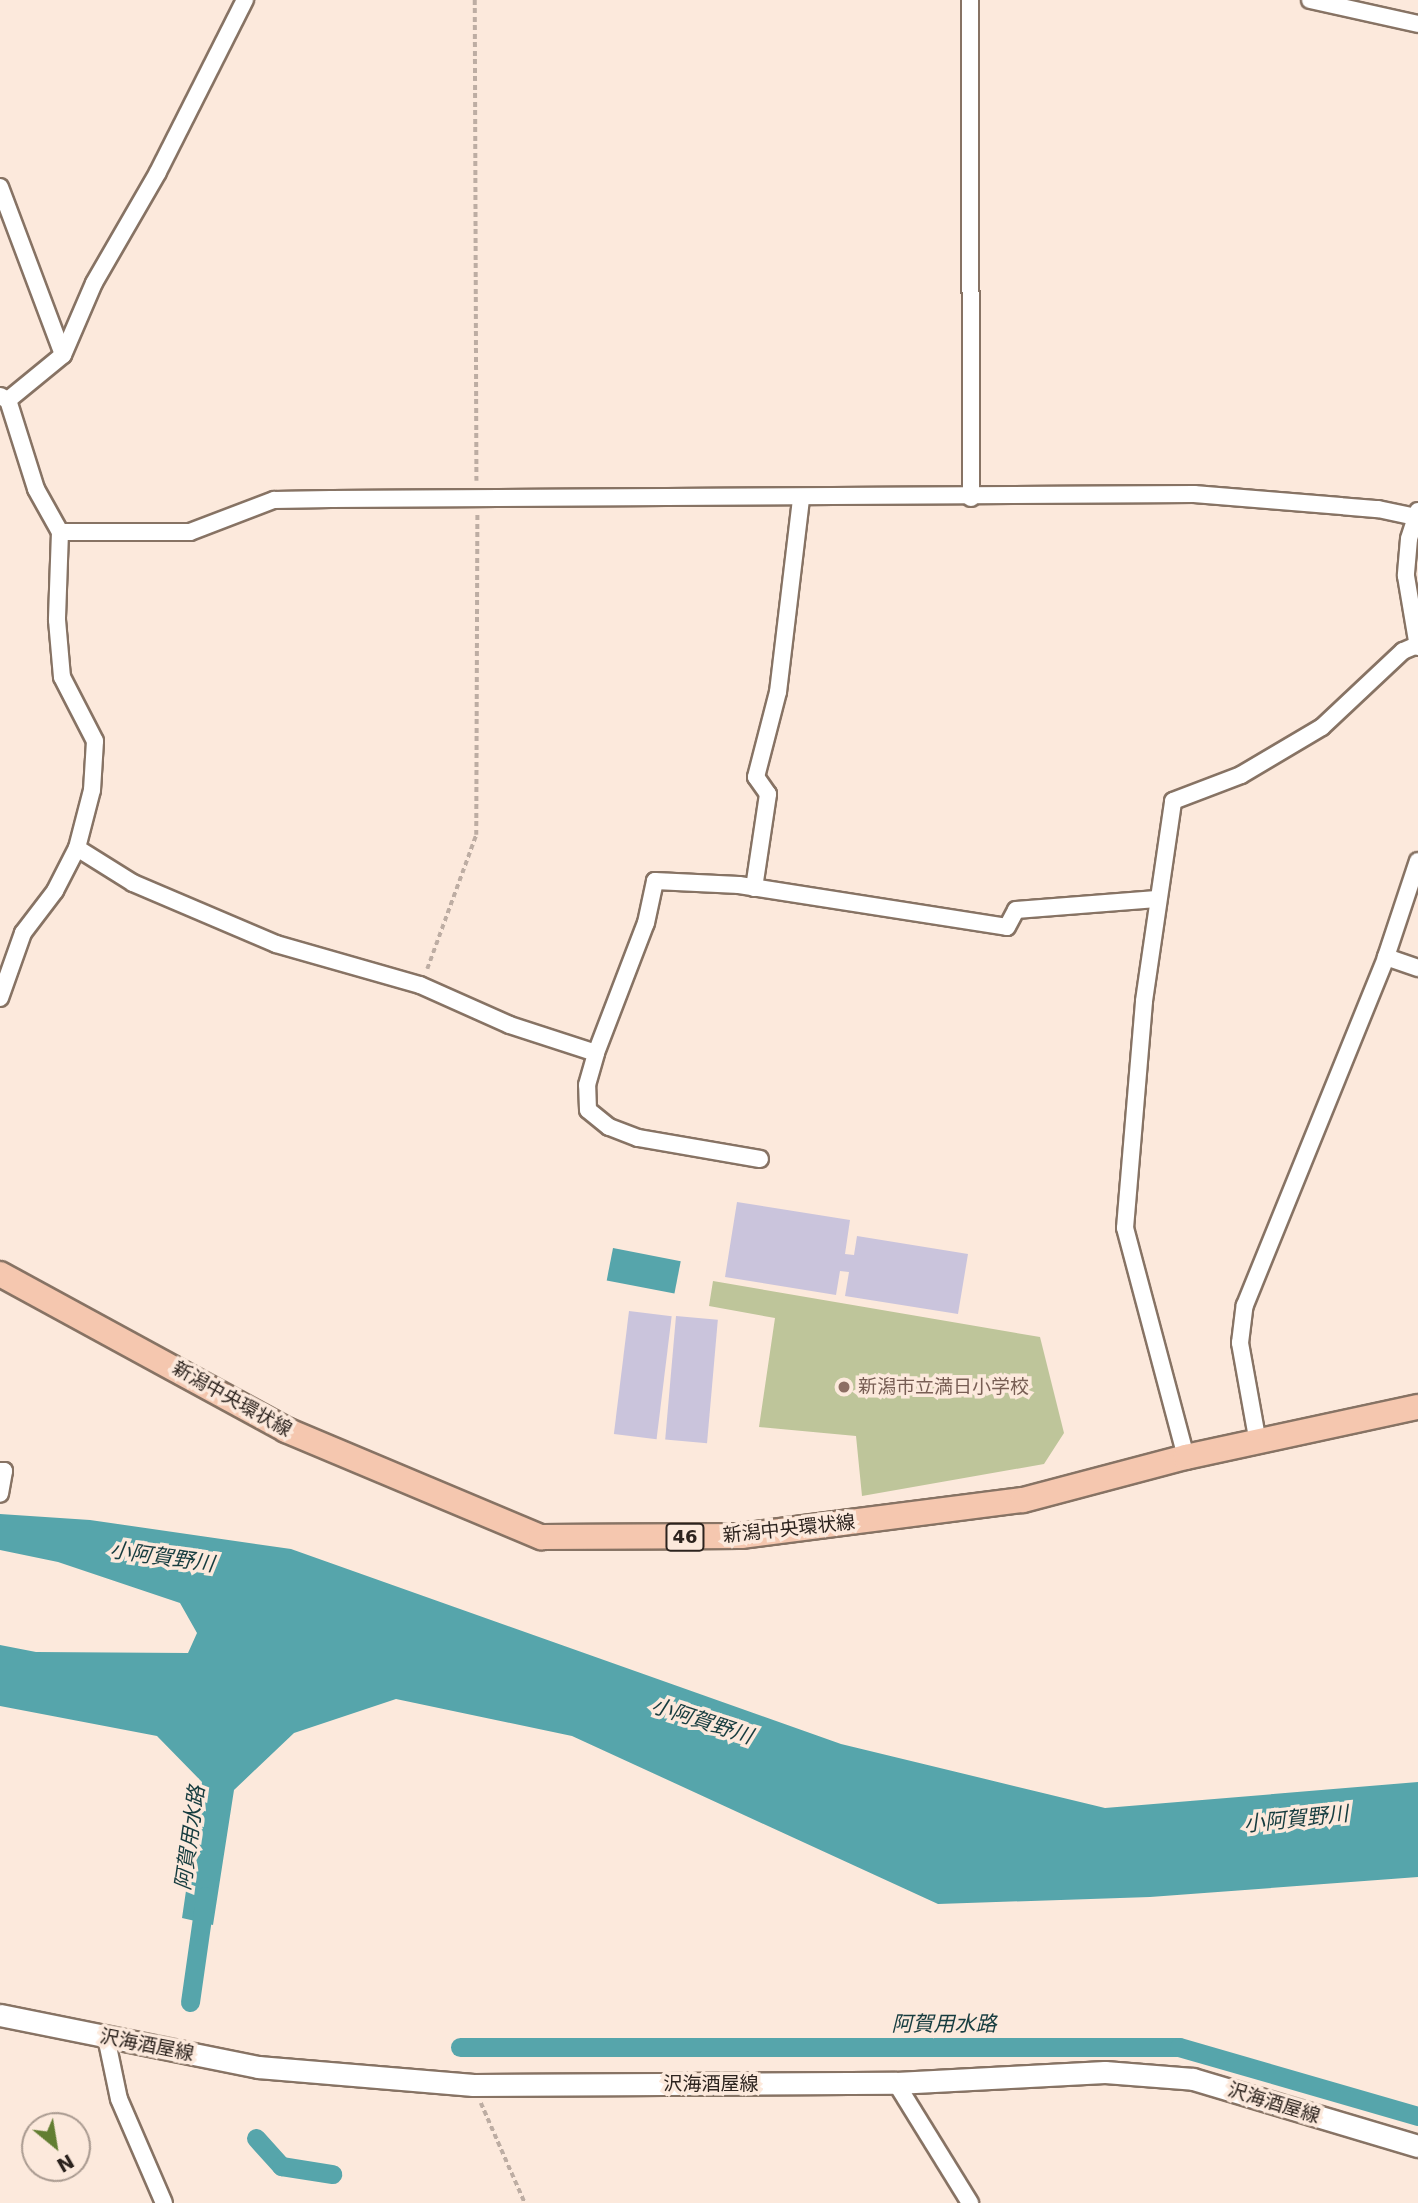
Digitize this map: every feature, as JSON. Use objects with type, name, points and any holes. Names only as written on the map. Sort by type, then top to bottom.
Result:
[{"type":"main road","name":"新潟中央環状線","points":[[0,1274],[286,1430],[541,1537],[741,1536],[1023,1500],[1186,1457],[1418,1407]]},
{"type":"main road","name":"沢海酒屋線","points":[[0,2015],[258,2067],[474,2085],[896,2083],[1105,2072],[1193,2079],[1418,2146]]},
{"type":"street","points":[[0,998],[23,933],[55,891],[77,848],[92,790],[94,741],[62,677],[57,620],[60,532],[36,489],[4,398],[64,355],[94,283],[227,43],[245,0]]},
{"type":"street","points":[[970,0],[971,498]]},
{"type":"street","points":[[1310,0],[1418,24]]},
{"type":"street","points":[[0,187],[64,355]]},
{"type":"street","points":[[60,532],[190,532],[274,500],[971,498],[1194,494],[1417,514],[1406,576],[1418,646],[1403,651],[1322,727],[1241,775],[1173,801],[1157,899],[1125,1228],[1186,1457]]},
{"type":"street","points":[[754,888],[768,794],[756,777],[778,692],[801,498]]},
{"type":"street","points":[[77,848],[133,883],[276,944],[420,985],[510,1025],[596,1053]]},
{"type":"street","points":[[1258,1443],[1240,1343],[1245,1305],[1386,957],[1418,861]]},
{"type":"street","points":[[760,1159],[689,1150],[609,1127],[587,1110],[587,1085],[596,1053],[646,923],[655,881],[754,888],[1007,927],[1016,910],[1157,899]]},
{"type":"street","points":[[1386,957],[1418,968]]},
{"type":"street","points":[[0,1471],[4,1472],[0,1494]]},
{"type":"street","points":[[106,2037],[119,2099],[164,2203]]},
{"type":"street","points":[[896,2083],[970,2203]]},
{"type":"path","points":[[420,985],[454,905],[476,835],[475,0]]},
{"type":"path","points":[[474,2085],[525,2203]]},
{"type":"green space","points":[[713,1281],[1040,1337],[1064,1433],[1044,1464],[862,1496],[856,1436],[759,1427],[775,1318],[709,1306]]},
{"type":"water","points":[[613,1248],[681,1261],[674,1294],[607,1280]]},
{"type":"water","name":"小阿賀野川","points":[[0,1514],[90,1520],[291,1549],[841,1744],[1105,1808],[1418,1782],[1418,1877],[1150,1897],[938,1904],[572,1736],[396,1699],[294,1733],[234,1790],[213,1925],[182,1918],[202,1782],[157,1736],[0,1706],[0,1645],[36,1652],[188,1653],[197,1633],[180,1603],[58,1562],[0,1550]]},
{"type":"building","points":[[737,1202],[850,1220],[845,1254],[854,1255],[857,1236],[968,1254],[958,1314],[845,1296],[849,1272],[840,1271],[836,1295],[725,1277]]},
{"type":"building","points":[[629,1311],[672,1316],[657,1439],[614,1434]]},
{"type":"building","points":[[676,1316],[718,1320],[707,1443],[665,1440]]},
{"type":"waterway","name":"阿賀用水路","points":[[190,2002],[205,1896]]},
{"type":"waterway","name":"阿賀用水路","points":[[460,2047],[1179,2047],[1418,2116]]},
{"type":"waterway","name":"阿賀用水路","points":[[256,2138],[281,2166],[332,2174]]},
{"type":"place","name":"新潟市立満日小学校","points":[[844,1387]]}]
